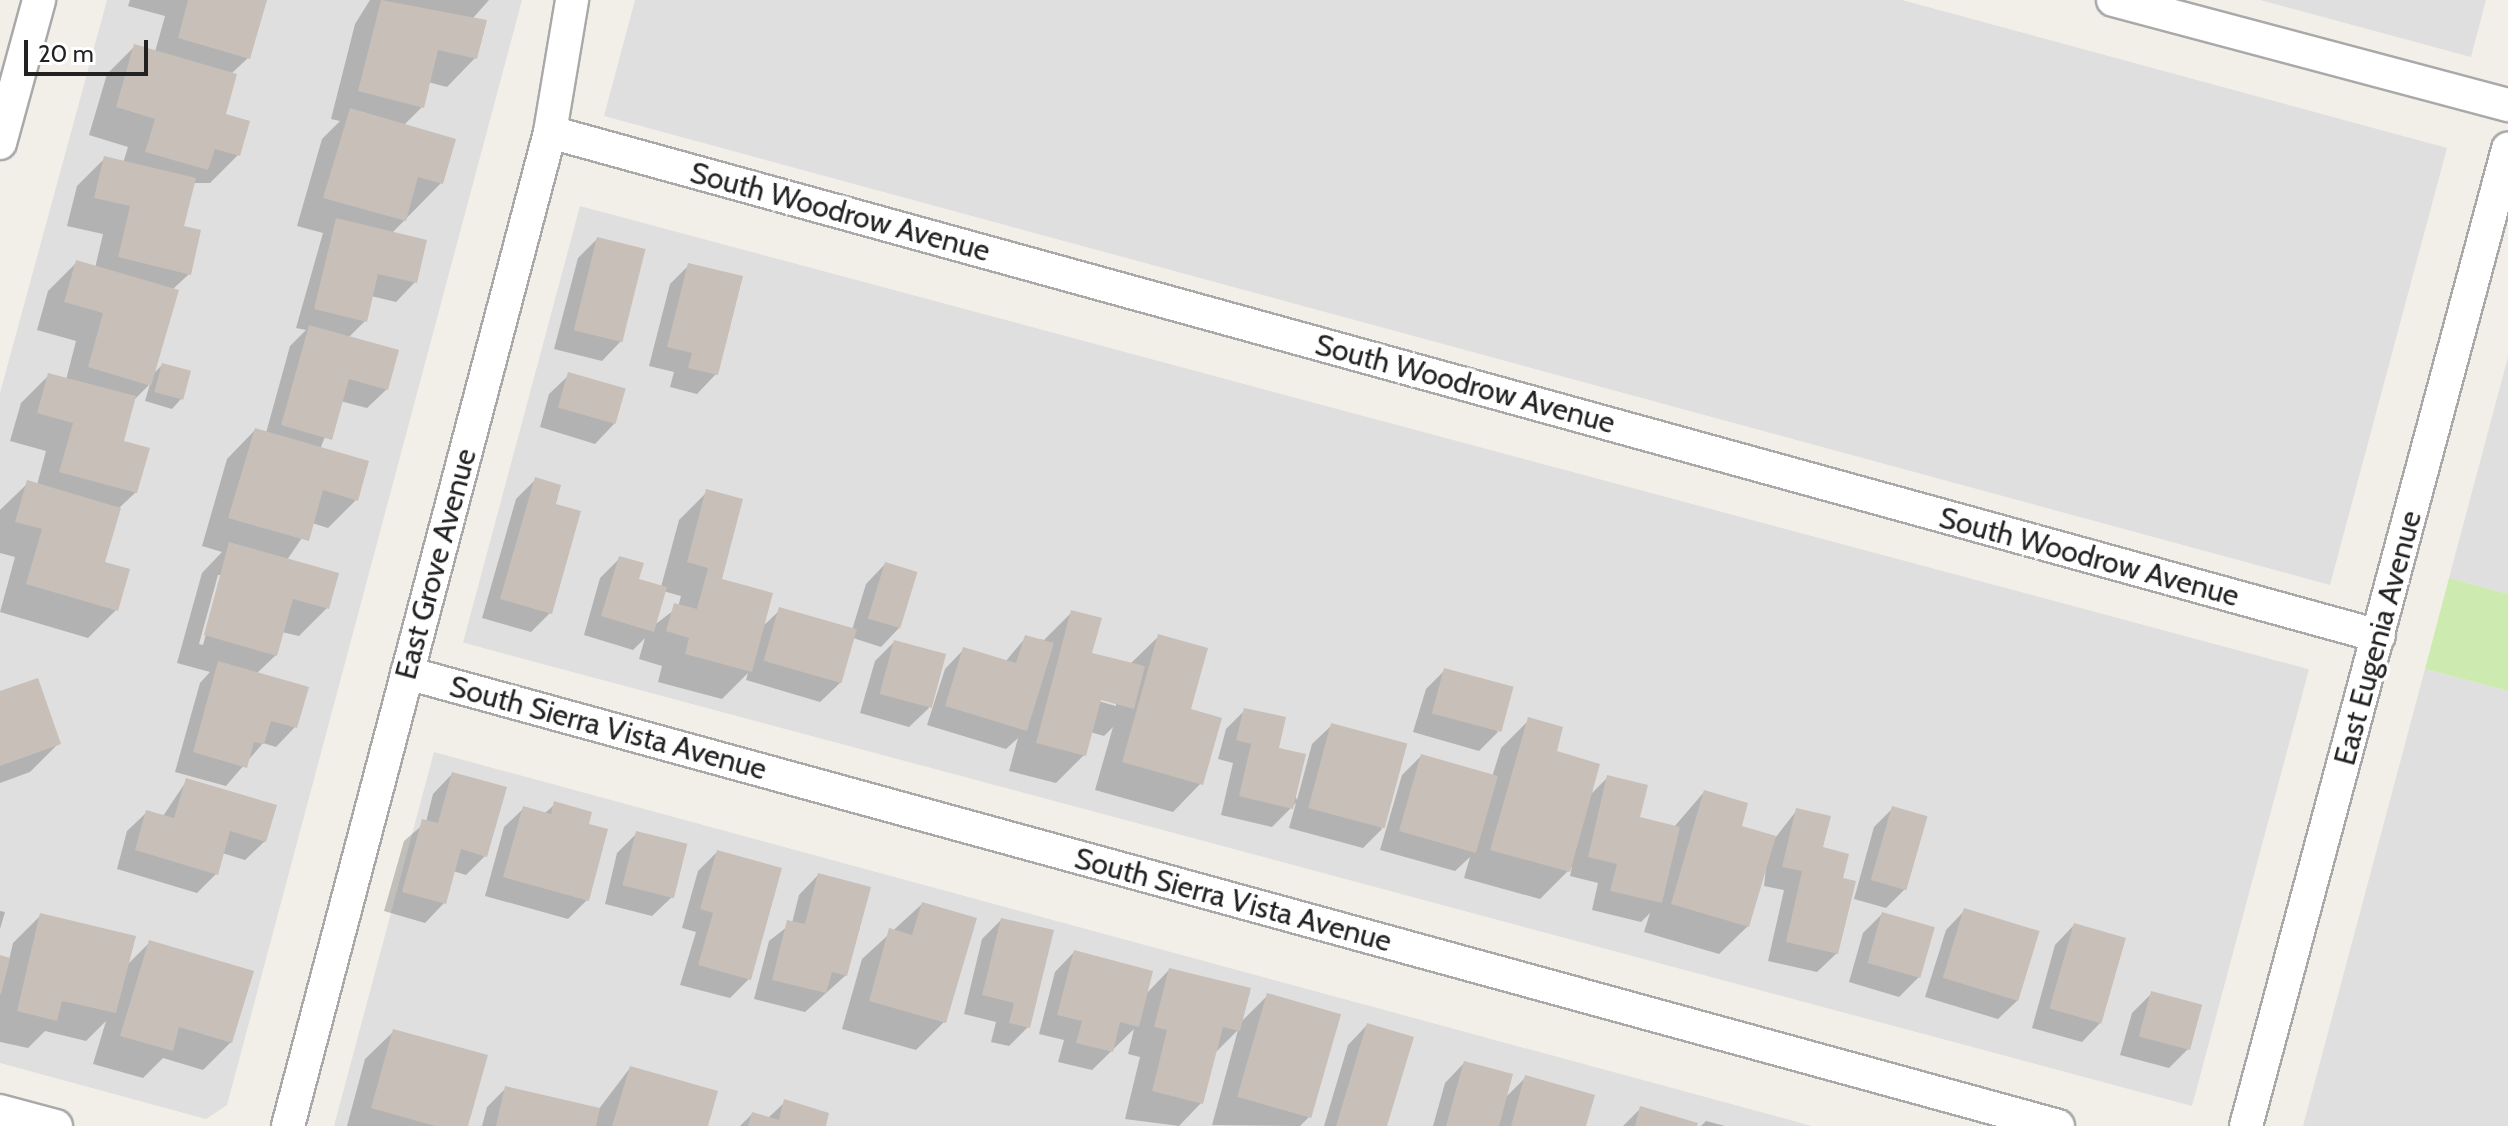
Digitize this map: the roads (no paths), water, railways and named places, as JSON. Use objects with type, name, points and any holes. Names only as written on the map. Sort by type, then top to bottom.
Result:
[{"type":"street","points":[[0,143],[39,0]]},
{"type":"street","name":"East Grove Avenue","points":[[288,1126],[550,132],[572,0]]},
{"type":"street","points":[[2113,0],[2508,105]]},
{"type":"street","name":"South Woodrow Avenue","points":[[550,132],[2379,636]]},
{"type":"street","name":"East Eugenia Avenue","points":[[2246,1126],[2508,149]]},
{"type":"street","name":"South Sierra Vista Avenue","points":[[407,673],[2058,1126]]},
{"type":"street","points":[[0,1111],[41,1124]]}]
